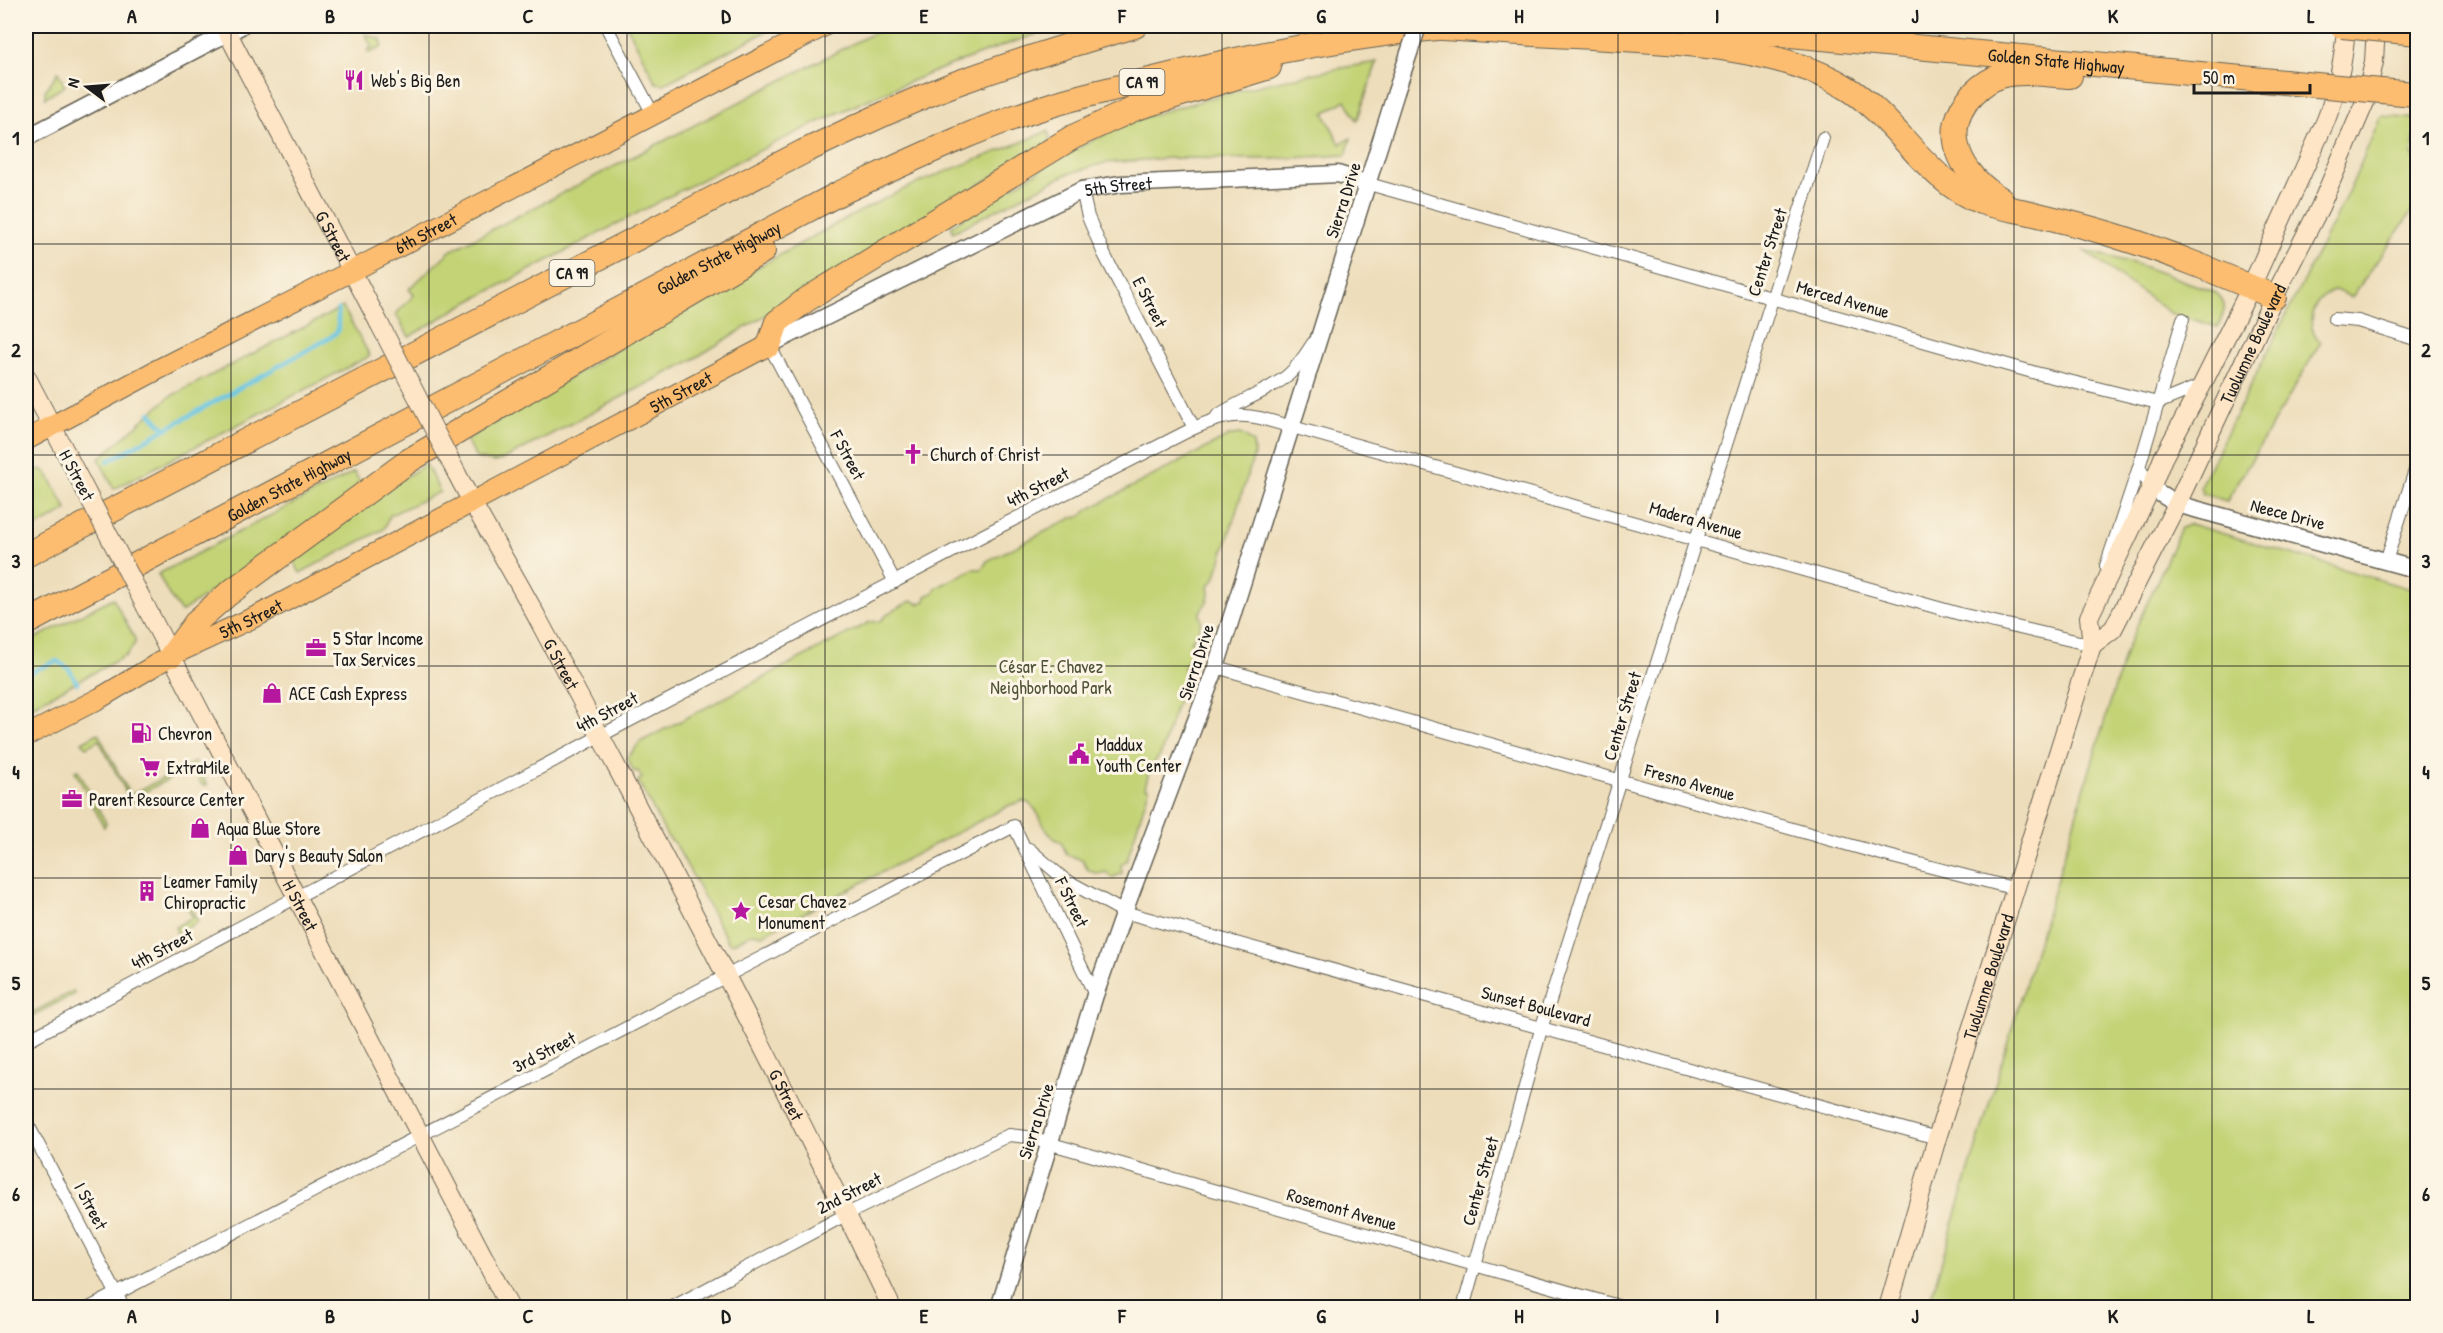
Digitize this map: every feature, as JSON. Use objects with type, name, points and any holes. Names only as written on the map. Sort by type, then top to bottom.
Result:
[{"type":"highway","name":"CA 99","points":[[26,555],[803,152],[898,107],[956,84],[1039,55],[1135,26]]},
{"type":"highway","name":"Golden State Highway","points":[[26,622],[840,193],[908,161],[1046,107],[1260,54],[1378,33],[1437,26],[1645,40],[1712,48],[1794,64],[1821,73],[1853,92],[1867,103],[1940,176],[1960,192],[1982,202],[2025,212]]},
{"type":"highway","name":"Golden State Highway","points":[[1695,26],[2416,94]]},
{"type":"highway","points":[[2344,26],[2418,33]]},
{"type":"highway","points":[[769,345],[777,322],[806,300],[1073,137],[1137,108],[1378,33]]},
{"type":"highway","points":[[2274,297],[2183,258],[2112,235],[2025,212],[1989,192],[1967,171],[1957,147],[1955,135],[1961,111],[1968,99],[1999,76],[2015,73],[2101,78],[2284,82]]},
{"type":"highway","points":[[172,655],[198,620],[228,594],[410,460],[786,238],[840,193]]},
{"type":"main road","name":"6th Street","points":[[26,440],[155,370],[352,271],[824,26]]},
{"type":"main road","name":"Tuolumne Boulevard","points":[[1888,1308],[1937,1138],[2092,645],[2089,617],[2163,458],[2251,287],[2330,111],[2344,58],[2344,26]]},
{"type":"main road","name":"Tuolumne Boulevard","points":[[2092,645],[2113,629],[2177,504],[2274,297],[2320,207],[2365,102],[2374,62],[2376,26]]},
{"type":"main road","name":"G Street","points":[[231,28],[352,271],[472,504],[538,618],[726,977],[847,1214],[892,1308]]},
{"type":"main road","name":"5th Street","points":[[26,736],[100,698],[172,655],[259,615],[769,345]]},
{"type":"main road","name":"H Street","points":[[26,376],[510,1308]]},
{"type":"street","points":[[606,26],[652,114]]},
{"type":"street","name":"Sierra Drive","points":[[999,1308],[1095,995],[1216,667],[1396,93],[1437,26]]},
{"type":"street","points":[[26,138],[231,28]]},
{"type":"street","name":"Center Street","points":[[1462,1308],[1542,1026],[1823,138]]},
{"type":"street","name":"5th Street","points":[[769,345],[1082,190],[1121,184],[1338,174],[1369,184]]},
{"type":"street","name":"Merced Avenue","points":[[1369,184],[2036,373],[2158,403]]},
{"type":"street","name":"E Street","points":[[1082,190],[1088,217],[1104,254],[1194,428]]},
{"type":"street","points":[[2334,318],[2358,321],[2418,340]]},
{"type":"street","name":"Tuolumne Boulevard","points":[[2097,599],[2183,319]]},
{"type":"street","name":"4th Street","points":[[1208,422],[1234,404],[1286,377],[1296,368],[1321,331]]},
{"type":"street","name":"F Street","points":[[769,345],[895,582]]},
{"type":"street","points":[[2158,403],[2202,385]]},
{"type":"street","name":"4th Street","points":[[26,1041],[600,736],[1194,428],[1227,416],[1246,415],[1291,428]]},
{"type":"street","name":"Madera Avenue","points":[[1291,428],[1960,614],[2092,645]]},
{"type":"street","points":[[2386,561],[2418,461]]},
{"type":"street","points":[[2139,468],[2151,488]]},
{"type":"street","name":"Neece Drive","points":[[2151,488],[2177,504],[2418,570]]},
{"type":"street","name":"Fresno Avenue","points":[[1216,667],[1885,855],[2016,889]]},
{"type":"street","name":"F Street","points":[[1014,826],[1095,995]]},
{"type":"street","name":"3rd Street","points":[[89,1308],[1014,826]]},
{"type":"street","points":[[1024,844],[1056,874],[1124,912]]},
{"type":"street","name":"Sunset Boulevard","points":[[1124,912],[1542,1026],[1937,1138]]},
{"type":"street","name":"I Street","points":[[26,1121],[124,1308]]},
{"type":"street","name":"2nd Street","points":[[671,1308],[847,1214],[1009,1135],[1027,1137],[1049,1145]]},
{"type":"street","name":"Rosemont Avenue","points":[[1049,1145],[1625,1308]]},
{"type":"green space","points":[[627,26],[777,26],[664,84],[656,83]]},
{"type":"green space","points":[[887,26],[1062,26],[906,83],[754,153],[459,307],[409,337],[396,314],[414,295],[409,289],[450,251]]},
{"type":"green space","points":[[365,34],[381,39],[382,47],[369,53],[367,50],[372,47]]},
{"type":"green space","points":[[1377,62],[1357,121],[1346,100],[1324,113],[1340,144],[1351,138],[1346,155],[1272,159],[1171,158],[1105,163],[1067,174],[953,232],[951,226],[1042,169],[1137,120],[1259,85]]},
{"type":"green space","points":[[58,72],[65,86],[45,98],[45,91]]},
{"type":"green space","points":[[2381,116],[2417,119],[2412,154],[2417,162],[2417,204],[2352,297],[2335,290],[2327,294],[2316,305],[2311,320],[2312,328],[2321,342],[2227,501],[2203,494],[2200,487],[2202,482],[2353,182]]},
{"type":"green space","points":[[1048,131],[1051,141],[692,360],[504,459],[494,462],[476,458],[466,440],[720,289],[876,203],[918,183]]},
{"type":"green space","points":[[2083,250],[2136,264],[2212,291],[2224,302],[2223,315],[2218,327],[2170,313]]},
{"type":"green space","points":[[343,307],[370,356],[114,489],[99,459],[169,397]]},
{"type":"green space","name":"César E. Chavez Neighborhood Park","points":[[1241,434],[1253,443],[1254,455],[1215,579],[1208,586],[1208,598],[1200,612],[1201,622],[1198,633],[1191,641],[1194,647],[1184,668],[1186,673],[1161,754],[1150,768],[1145,787],[1149,789],[1127,860],[1121,865],[1122,873],[1112,878],[1106,872],[1098,874],[1087,869],[1083,860],[1067,855],[1061,842],[1048,832],[1034,808],[1023,801],[1010,805],[762,935],[753,933],[732,944],[728,942],[676,845],[667,836],[638,781],[642,778],[638,771],[634,772],[627,758],[640,742],[870,622],[880,621],[890,612],[911,601],[918,604],[925,601],[926,596],[933,593],[936,588],[973,569],[982,569],[987,561],[1072,518],[1082,516],[1087,510],[1231,435]]},
{"type":"green space","points":[[426,464],[440,492],[390,515],[384,529],[300,573],[294,562],[392,485]]},
{"type":"green space","points":[[41,469],[47,473],[67,510],[26,533],[26,472]]},
{"type":"green space","points":[[354,472],[363,487],[311,525],[181,612],[158,574]]},
{"type":"green space","points":[[2190,524],[2417,591],[2417,1307],[1928,1307],[2126,650],[2181,528]]},
{"type":"green space","points":[[113,598],[135,639],[127,655],[26,709],[26,643]]},
{"type":"green space","points":[[98,733],[130,795],[195,762],[207,785],[202,785],[192,767],[144,792],[149,803],[146,805],[142,797],[128,804],[125,798],[128,796],[99,740],[86,747],[82,742]]},
{"type":"green space","points":[[78,770],[106,823],[104,827],[75,771]]},
{"type":"green space","points":[[187,901],[198,922],[177,933],[175,927],[193,917],[184,903]]},
{"type":"green space","points":[[73,991],[75,994],[26,1019],[26,1016]]},
{"type":"waterway","points":[[108,461],[331,337],[338,331],[338,309]]},
{"type":"waterway","points":[[150,413],[162,426],[167,428]]},
{"type":"waterway","points":[[26,674],[57,661],[69,669],[77,683]]},
{"type":"place","name":"Web's Big Ben","points":[[354,80]]},
{"type":"place","name":"Church of Christ","points":[[913,454]]},
{"type":"place","name":"5 Star Income Tax Services","points":[[316,648]]},
{"type":"place","name":"ACE Cash Express","points":[[272,693]]},
{"type":"place","name":"Chevron","points":[[141,733]]},
{"type":"place","name":"Maddux Youth Center","points":[[1079,754]]},
{"type":"place","name":"ExtraMile","points":[[150,767]]},
{"type":"place","name":"Parent Resource Center","points":[[72,799]]},
{"type":"place","name":"Aqua Blue Store","points":[[200,828]]},
{"type":"place","name":"Dary's Beauty Salon","points":[[238,855]]},
{"type":"place","name":"Leamer Family Chiropractic","points":[[147,891]]},
{"type":"place","name":"Cesar Chavez Monument","points":[[741,911]]}]
